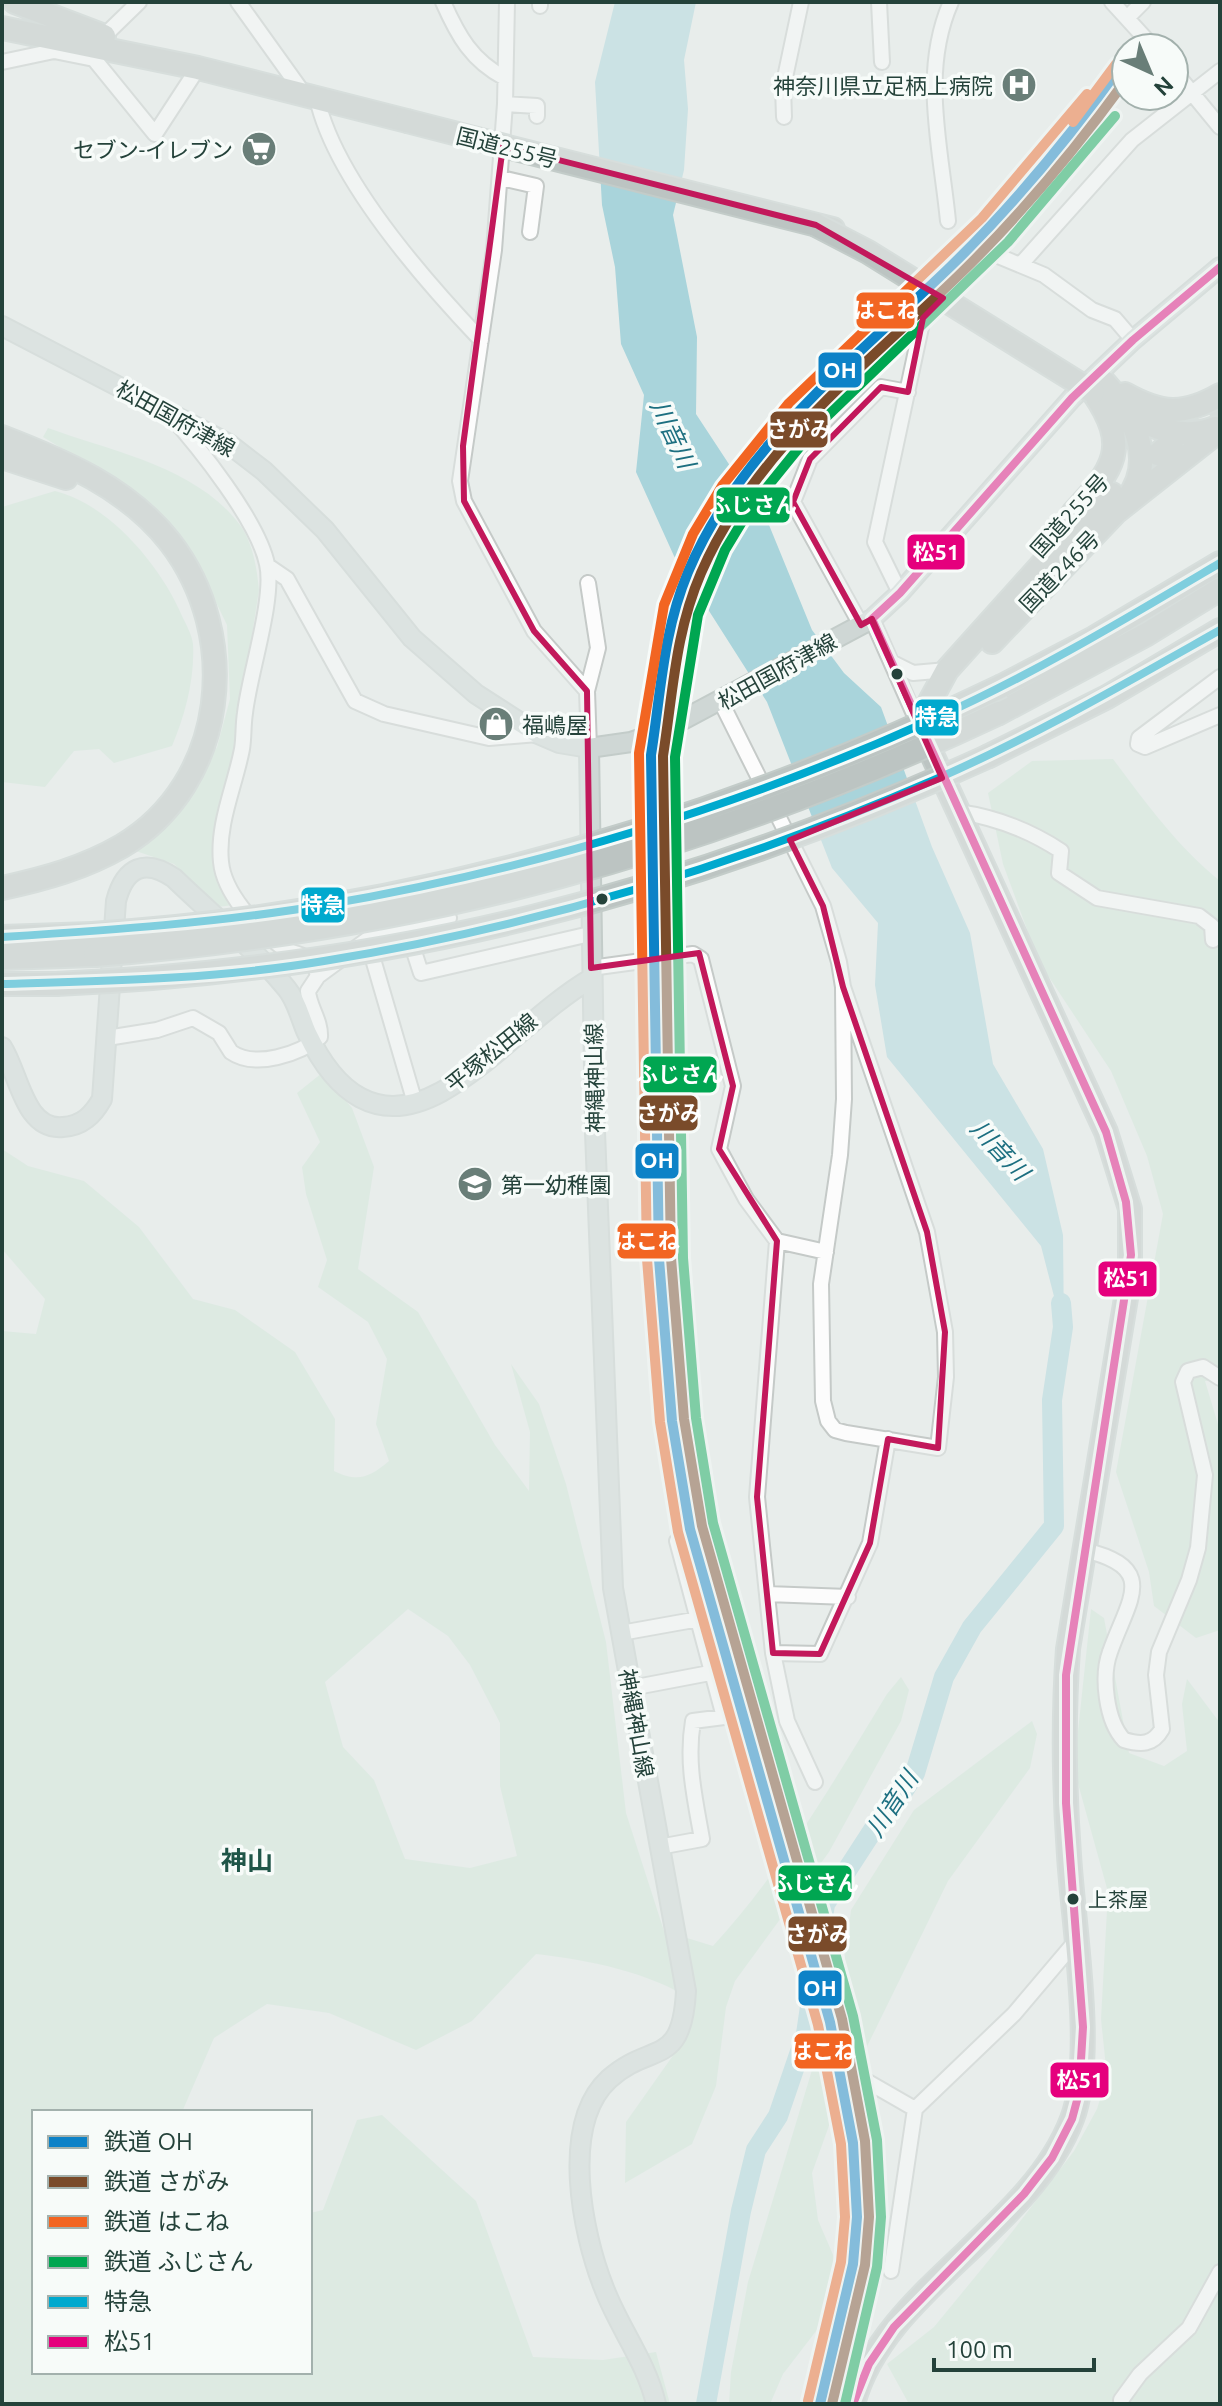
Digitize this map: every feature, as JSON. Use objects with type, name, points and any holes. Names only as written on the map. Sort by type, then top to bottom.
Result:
[{"type":"highway","points":[[15,2],[97,48]]},
{"type":"highway","name":"国道255号","points":[[2,13],[97,48]]},
{"type":"highway","name":"国道255号","points":[[9,31],[198,68],[816,225],[868,252],[1098,387],[1113,430],[1114,458],[1110,469],[952,644],[939,670]]},
{"type":"highway","points":[[1098,387],[1148,407],[1175,413],[1187,411],[1220,395]]},
{"type":"highway","points":[[1098,387],[1130,414],[1154,427],[1180,435],[1220,428]]},
{"type":"highway","name":"国道255号","points":[[1114,503],[1131,493],[1141,460],[1130,414]]},
{"type":"highway","name":"国道246号","points":[[924,737],[928,705],[939,670],[1070,533],[1220,428]]},
{"type":"highway","points":[[2,437],[49,455],[105,484],[169,542],[200,593],[210,621],[217,682],[204,743],[178,793],[162,813],[125,845],[82,867],[2,888]]},
{"type":"highway","points":[[2,457],[51,472],[96,494],[119,510],[159,550],[189,597],[198,624],[204,681],[191,738],[181,763],[152,804],[116,835],[76,855],[2,875]]},
{"type":"highway","name":"国道246号","points":[[924,737],[946,694],[1114,503]]},
{"type":"highway","points":[[2,958],[182,926],[323,907],[520,866],[621,838],[748,796],[861,752],[1002,686],[1108,630],[1220,563]]},
{"type":"highway","points":[[2,935],[94,944],[245,941],[342,927],[525,887],[729,827],[859,777],[999,713],[1147,634],[1220,589]]},
{"type":"highway","points":[[3,984],[198,976],[274,967],[533,918],[738,859],[831,825],[989,756],[1107,697],[1220,630]]},
{"type":"highway","points":[[853,2404],[869,2364],[894,2327],[1023,2195],[1059,2147],[1081,2089],[1083,2053],[1064,1708],[1068,1649],[1130,1274],[1130,1209],[1106,1132],[924,737]]},
{"type":"main road","name":"松田国府津線","points":[[2,326],[229,444],[264,471],[325,530],[412,638],[476,694],[538,734],[559,743],[589,748],[654,734],[725,700],[861,625],[900,593],[1062,409],[1133,340],[1220,267]]},
{"type":"main road","points":[[589,748],[591,973]]},
{"type":"main road","name":"平塚松田線","points":[[2,1047],[12,1062],[34,1117],[43,1124],[68,1127],[93,1114],[102,1099],[116,901],[121,884],[131,872],[143,867],[159,867],[174,878],[289,991],[322,1061],[355,1096],[370,1105],[387,1107],[415,1103],[458,1081],[591,973]]},
{"type":"main road","name":"神縄神山線","points":[[591,973],[613,1588],[686,1991],[681,2029],[669,2047],[610,2078],[586,2113],[580,2141],[581,2184],[596,2264],[614,2311],[643,2363],[656,2404]]},
{"type":"street","points":[[2,62],[54,51],[97,48],[139,2]]},
{"type":"street","points":[[238,2],[310,96],[354,180],[404,251],[481,340]]},
{"type":"street","points":[[443,2],[461,39],[475,58],[505,78]]},
{"type":"street","points":[[507,2],[501,178],[460,481],[464,501],[534,631],[587,691]]},
{"type":"street","points":[[784,117],[783,87],[801,2]]},
{"type":"street","points":[[879,2],[882,62]]},
{"type":"street","points":[[948,221],[933,91],[936,47],[951,2]]},
{"type":"street","points":[[1112,2],[1140,32]]},
{"type":"street","points":[[1127,18],[1143,2]]},
{"type":"street","points":[[97,48],[155,134],[198,68]]},
{"type":"street","points":[[1022,263],[1132,140],[1220,71]]},
{"type":"street","points":[[1190,89],[1220,127]]},
{"type":"street","points":[[505,104],[537,106],[537,116]]},
{"type":"street","points":[[501,178],[536,186],[530,232]]},
{"type":"street","points":[[900,593],[875,542],[923,318],[991,253],[1022,263],[1062,286],[1092,310],[1115,319],[1133,340]]},
{"type":"street","points":[[908,392],[881,387],[810,459],[793,502],[861,625],[890,661],[924,737]]},
{"type":"street","points":[[165,410],[242,511],[263,548],[268,566],[269,591],[244,714],[243,746],[221,834],[221,861],[233,895],[278,944],[307,955],[318,976]]},
{"type":"street","points":[[268,566],[287,579],[355,701],[384,714],[489,738],[538,734]]},
{"type":"street","points":[[588,583],[598,648],[587,691],[589,748]]},
{"type":"street","points":[[890,661],[913,673],[939,670]]},
{"type":"street","points":[[1220,677],[1139,738],[1138,744],[1145,747],[1220,715]]},
{"type":"street","points":[[725,700],[823,906],[843,987],[927,1232],[945,1332],[946,1377],[938,1448],[835,1430],[828,1421],[823,1401],[821,1284],[840,1155],[844,1099],[843,987]]},
{"type":"street","points":[[958,812],[987,816],[1049,843],[1061,851],[1059,873],[1097,898],[1199,916],[1212,926],[1213,940]]},
{"type":"street","points":[[107,1038],[157,1030],[193,1018],[219,1033],[239,1058],[267,1057],[304,1049],[320,1037],[321,1026],[308,1002],[308,991],[318,976],[375,934],[449,918]]},
{"type":"street","points":[[406,927],[421,973],[590,934]]},
{"type":"street","points":[[367,941],[415,1103]]},
{"type":"street","points":[[591,973],[693,954],[701,959],[733,1086],[719,1149],[746,1199],[777,1241],[757,1497],[773,1653],[787,1721],[815,1782]]},
{"type":"street","points":[[777,1241],[826,1252]]},
{"type":"street","points":[[1084,1550],[1114,1557],[1128,1573],[1133,1598],[1108,1655],[1109,1714],[1124,1740],[1137,1744],[1152,1741],[1162,1729],[1156,1675],[1159,1652],[1192,1570],[1205,1475],[1183,1382],[1188,1371],[1203,1367],[1220,1378]]},
{"type":"street","points":[[773,1653],[820,1654],[870,1543],[888,1439]]},
{"type":"street","points":[[659,1847],[702,1839],[691,1776],[689,1744],[693,1721],[724,1717],[715,1672],[677,1541]]},
{"type":"street","points":[[767,1594],[848,1597]]},
{"type":"street","points":[[621,1633],[699,1619]]},
{"type":"street","points":[[631,1688],[715,1672]]},
{"type":"street","points":[[891,2271],[915,2109],[1014,2014],[1075,1942]]},
{"type":"street","points":[[868,2082],[915,2109]]},
{"type":"street","points":[[1122,2404],[1121,2400],[1140,2374],[1189,2328],[1220,2272]]},
{"type":"highlighted area","points":[[503,146],[816,225],[943,298],[923,318],[908,392],[881,387],[810,459],[793,502],[861,625],[872,619],[942,778],[790,840],[823,906],[843,987],[927,1232],[945,1332],[938,1448],[888,1439],[870,1543],[820,1654],[773,1653],[757,1497],[777,1241],[719,1149],[733,1086],[699,953],[591,968],[587,691],[534,631],[464,501],[463,446]]},
{"type":"green space","points":[[48,428],[152,463],[177,475],[222,505],[240,525],[248,540],[256,565],[259,590],[233,758],[212,854],[224,891],[234,905],[217,907],[174,864],[136,851],[175,819],[217,747],[230,699],[227,625],[192,553],[162,519],[109,477],[43,437]]},
{"type":"green space","points":[[55,491],[95,509],[147,558],[173,597],[187,626],[193,657],[188,696],[172,746],[114,763],[99,749],[74,751],[45,787],[2,782],[2,507]]},
{"type":"green space","points":[[1113,759],[1176,839],[1220,881],[1220,1380],[1205,1381],[1220,1431],[1220,1630],[1196,1638],[1154,1606],[1149,1572],[1116,1472],[1163,1214],[1147,1156],[1111,1071],[1039,962],[1003,864],[988,793],[1032,761]]},
{"type":"green space","points":[[322,1073],[352,1108],[374,1167],[358,1269],[418,1312],[495,1445],[529,1491],[530,1432],[511,1364],[539,1404],[566,1484],[606,1642],[626,1813],[664,1931],[713,1946],[784,1856],[887,1694],[901,1677],[909,1690],[901,1721],[829,1852],[735,1981],[726,2007],[716,2086],[692,2144],[625,2183],[626,2122],[679,2047],[695,2001],[638,1975],[598,1964],[536,1954],[472,2021],[416,2050],[329,2013],[267,2004],[214,2038],[183,2110],[32,2110],[32,2374],[312,2374],[312,2213],[323,2210],[357,2120],[382,2115],[476,2201],[533,2357],[603,2360],[656,2352],[670,2404],[2,2404],[2,1331],[36,1334],[45,1299],[2,1249],[2,1149],[28,1166],[84,1181],[139,1227],[193,1299],[235,1310],[295,1352],[335,1419],[334,1471],[357,1477],[376,1471],[389,1461],[376,1424],[387,1359],[368,1322],[318,1287],[327,1260],[306,1194],[302,1167],[320,1142],[297,1093]],"holes":[[[408,1609],[448,1636],[470,1665],[500,1723],[500,1786],[517,1856],[470,1868],[405,1859],[374,1780],[343,1747],[325,1682]]]},
{"type":"green space","points":[[1091,1609],[1104,1618],[1129,1753],[1164,1766],[1187,1751],[1182,1704],[1187,1679],[1220,1723],[1220,2404],[909,2404],[887,2364],[934,2327],[1012,2232],[1074,2151],[1097,2109],[1107,2077],[1101,2019],[1108,1892],[1074,1769]]},
{"type":"green space","points":[[1032,1721],[1037,1734],[1030,1768],[948,1881],[831,2120],[812,2173],[818,2220],[837,2264],[823,2322],[783,2374],[770,2404],[729,2404],[731,2372],[748,2282],[844,1964],[851,1910],[914,1810]]},
{"type":"water","points":[[615,2],[696,2],[684,60],[688,109],[684,170],[673,215],[697,337],[696,414],[769,525],[812,630],[844,673],[881,707],[932,847],[970,933],[993,1064],[1043,1149],[1063,1235],[1064,1335],[1041,1246],[887,1057],[875,985],[878,923],[832,868],[767,702],[674,556],[636,472],[644,395],[621,344],[615,267],[602,205],[595,82]]},
{"type":"waterway","name":"川音川","points":[[706,2404],[741,2211],[756,2150],[778,2116],[806,2034],[825,1904],[888,1807],[897,1801],[915,1773],[944,1677],[972,1627],[1054,1526],[1052,1400],[1063,1327],[1061,1303]]},
{"type":"tunnel","points":[[1183,435],[1220,411]]},
{"type":"rail line","name":"はこね","points":[[1073,122],[1110,72]]},
{"type":"rail line","name":"OH","points":[[820,2404],[853,2264],[857,2217],[853,2143],[830,2022],[690,1529],[672,1421],[659,1259],[651,755],[664,662],[680,595],[711,526],[738,484],[803,407],[998,218],[1110,80]]},
{"type":"rail line","name":"はこね","points":[[808,2401],[841,2262],[845,2217],[841,2144],[818,2025],[678,1532],[660,1422],[647,1259],[639,753],[664,605],[693,534],[722,486],[789,403],[982,218],[1087,94]]},
{"type":"rail line","name":"さがみ","points":[[832,2404],[865,2265],[869,2217],[865,2141],[842,2019],[702,1526],[684,1419],[671,1258],[663,756],[676,663],[692,596],[723,529],[750,488],[814,413],[1002,231],[1110,101]]},
{"type":"rail line","name":"ふじさん","points":[[845,2404],[877,2267],[881,2217],[877,2140],[853,2016],[713,1523],[696,1418],[683,1258],[675,757],[698,615],[725,550],[751,507],[815,428],[1008,242],[1115,116]]},
{"type":"transit line","name":"松51","points":[[853,2404],[869,2364],[894,2327],[1024,2194],[1052,2158],[1072,2119],[1079,2093],[1083,2027],[1066,1803],[1066,1675],[1131,1255],[1126,1202],[1106,1132],[872,619],[900,593],[1072,398],[1133,340],[1220,267]]},
{"type":"transit line","name":"特急","points":[[2,937],[204,921],[324,905],[481,873],[636,831],[788,779],[936,718],[1044,664],[1220,563]]},
{"type":"transit line","name":"特急","points":[[2,984],[163,978],[284,967],[481,930],[635,890],[786,839],[934,780],[1043,728],[1220,630]]},
{"type":"place","name":"神奈川県立足柄上病院","points":[[1019,85]]},
{"type":"place","name":"セブン-イレブン","points":[[259,149]]},
{"type":"place","name":"福嶋屋","points":[[496,724]]},
{"type":"place","name":"第一幼稚園","points":[[475,1184]]},
{"type":"place","name":"上茶屋","points":[[1073,1899]]},
{"type":"district","name":"神山","points":[[247,1860]]}]
